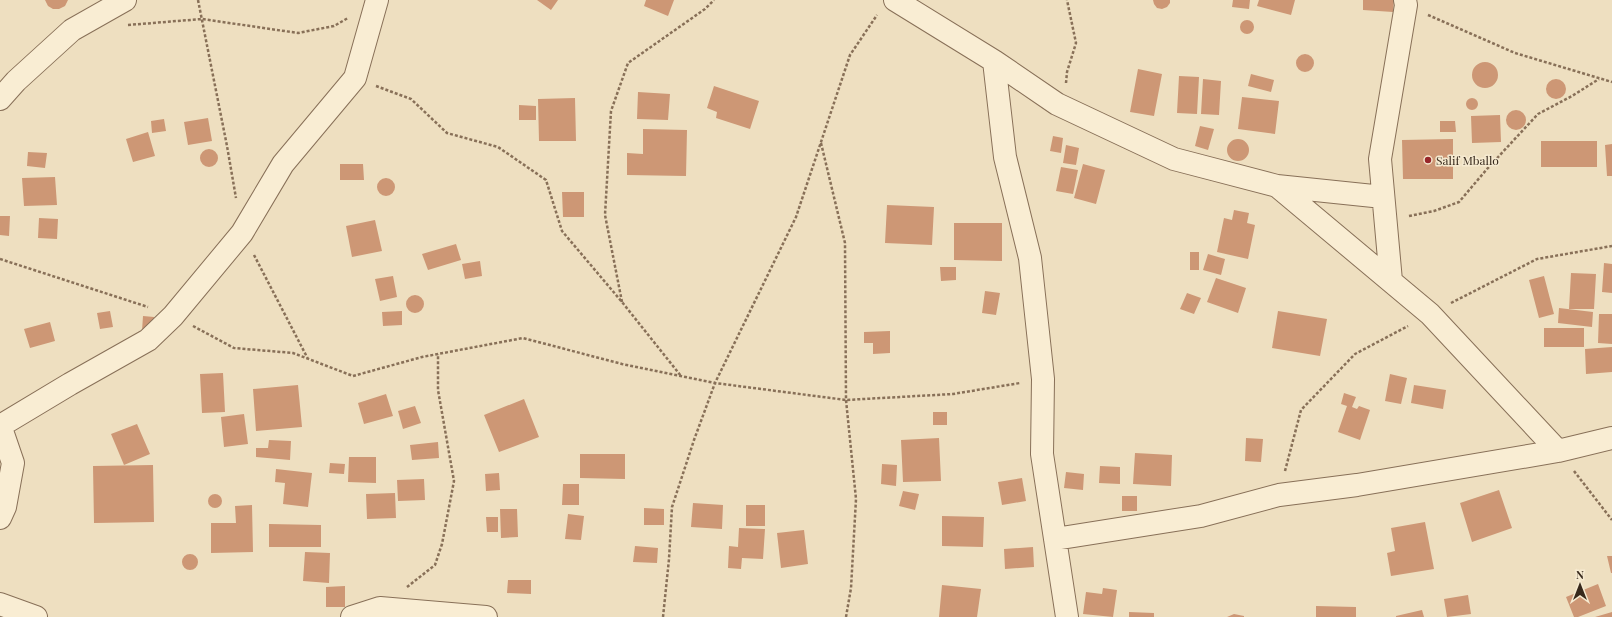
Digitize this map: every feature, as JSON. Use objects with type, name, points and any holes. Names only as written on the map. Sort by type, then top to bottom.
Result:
[{"type":"street","points":[[0,99],[16,81],[72,30],[124,0]]},
{"type":"street","points":[[0,518],[5,507],[12,463],[0,425],[148,340],[173,316],[242,233],[283,164],[355,78],[376,2]]},
{"type":"street","points":[[1391,280],[1380,159],[1405,3]]},
{"type":"street","points":[[887,6],[994,61],[1057,104],[1174,159],[1277,186],[1383,197]]},
{"type":"street","points":[[994,61],[1005,157],[1030,258],[1043,379],[1042,454],[1067,617]]},
{"type":"street","points":[[1277,186],[1430,314],[1558,451]]},
{"type":"street","points":[[1055,539],[1201,516],[1279,495],[1357,485],[1558,451],[1612,438]]},
{"type":"street","points":[[0,604],[36,617]]},
{"type":"street","points":[[352,617],[380,608],[486,617]]},
{"type":"path","points":[[198,0],[227,146],[242,233],[308,359]]},
{"type":"path","points":[[622,302],[605,215],[611,111],[628,64],[705,9],[714,0]]},
{"type":"path","points":[[1057,104],[1066,100],[1066,72],[1076,43],[1067,0]]},
{"type":"path","points":[[126,26],[202,19],[298,33],[334,26],[376,2]]},
{"type":"path","points":[[1405,3],[1515,53],[1612,82]]},
{"type":"path","points":[[663,617],[669,559],[672,507],[694,440],[715,383],[796,217],[850,55],[887,6]]},
{"type":"path","points":[[355,78],[411,99],[447,133],[498,147],[546,180],[562,231],[622,302],[681,376]]},
{"type":"path","points":[[1385,220],[1434,211],[1459,202],[1487,169],[1538,114],[1572,96],[1599,79]]},
{"type":"path","points":[[821,142],[845,243],[846,400],[856,499],[851,588],[846,617]]},
{"type":"path","points":[[1279,495],[1301,410],[1355,354],[1537,260],[1612,246]]},
{"type":"path","points":[[0,260],[173,316],[234,348],[293,353],[353,376],[438,354],[523,338],[622,364],[715,383],[846,400],[953,394],[1043,379]]},
{"type":"path","points":[[380,608],[435,565],[442,544],[454,481],[438,390],[438,354]]},
{"type":"path","points":[[1558,451],[1612,520]]},
{"type":"building","points":[[45,0],[68,0],[65,6],[59,9],[53,9],[48,6]]},
{"type":"building","points":[[537,0],[558,0],[551,10]]},
{"type":"building","points":[[646,0],[674,0],[668,16],[644,6]]},
{"type":"building","points":[[1153,0],[1170,0],[1170,3],[1167,7],[1162,9],[1157,8]]},
{"type":"building","points":[[1233,0],[1250,0],[1249,9],[1232,7]]},
{"type":"building","points":[[1259,0],[1295,0],[1291,15],[1257,6]]},
{"type":"building","points":[[1363,0],[1394,0],[1393,12],[1363,10]]},
{"type":"building","points":[[1247,20],[1252,22],[1254,27],[1252,32],[1247,34],[1242,32],[1240,27],[1242,22]]},
{"type":"building","points":[[1305,54],[1311,57],[1314,63],[1311,69],[1305,72],[1299,69],[1296,63],[1299,57]]},
{"type":"building","points":[[1485,62],[1494,66],[1498,75],[1494,84],[1485,88],[1476,84],[1472,75],[1476,66]]},
{"type":"building","points":[[1138,69],[1162,74],[1154,116],[1130,112]]},
{"type":"building","points":[[1251,74],[1274,80],[1271,92],[1248,86]]},
{"type":"building","points":[[1179,76],[1199,77],[1197,114],[1177,113]]},
{"type":"building","points":[[1203,79],[1221,81],[1219,115],[1201,114]]},
{"type":"building","points":[[1552,79],[1560,79],[1566,85],[1566,93],[1560,99],[1552,99],[1546,93],[1546,85]]},
{"type":"building","points":[[714,86],[759,101],[750,129],[716,118],[717,112],[707,108]]},
{"type":"building","points":[[638,92],[670,94],[668,120],[637,119]]},
{"type":"building","points":[[1242,97],[1279,101],[1275,134],[1238,129]]},
{"type":"building","points":[[575,98],[576,141],[539,141],[538,99]]},
{"type":"building","points":[[1470,98],[1474,98],[1478,104],[1474,110],[1470,110],[1466,106],[1466,102]]},
{"type":"building","points":[[519,105],[536,106],[536,120],[519,120]]},
{"type":"building","points":[[1516,110],[1523,113],[1526,120],[1523,127],[1516,130],[1509,127],[1506,120],[1509,113]]},
{"type":"building","points":[[1500,115],[1501,142],[1472,143],[1471,116]]},
{"type":"building","points":[[208,118],[212,141],[188,145],[184,122]]},
{"type":"building","points":[[164,119],[166,131],[152,133],[151,121]]},
{"type":"building","points":[[1440,121],[1455,121],[1456,132],[1440,132]]},
{"type":"building","points":[[1200,126],[1214,129],[1208,150],[1195,146]]},
{"type":"building","points":[[643,129],[687,130],[686,176],[627,175],[627,153],[643,154]]},
{"type":"building","points":[[148,132],[155,156],[133,162],[126,139]]},
{"type":"building","points":[[1053,136],[1063,138],[1061,153],[1050,151]]},
{"type":"building","points":[[1238,139],[1246,142],[1249,150],[1246,158],[1238,161],[1230,158],[1227,150],[1230,142]]},
{"type":"building","name":"Salif Mballo","points":[[1453,139],[1453,179],[1403,179],[1402,140]]},
{"type":"building","points":[[1541,141],[1597,141],[1597,167],[1541,167]]},
{"type":"building","points":[[1612,144],[1612,176],[1607,176],[1605,145]]},
{"type":"building","points":[[1066,145],[1079,148],[1076,165],[1063,163]]},
{"type":"building","points":[[205,149],[213,149],[218,154],[216,165],[213,167],[205,167],[200,162],[200,154]]},
{"type":"building","points":[[28,152],[47,153],[45,168],[27,166]]},
{"type":"building","points":[[340,164],[363,164],[364,180],[340,180]]},
{"type":"building","points":[[1083,164],[1105,170],[1096,204],[1074,198]]},
{"type":"building","points":[[1061,167],[1078,170],[1073,194],[1056,191]]},
{"type":"building","points":[[55,177],[57,205],[24,206],[22,178]]},
{"type":"building","points":[[382,178],[390,178],[395,183],[393,194],[390,196],[382,196],[377,191],[377,183]]},
{"type":"building","points":[[562,192],[584,192],[584,217],[563,217]]},
{"type":"building","points":[[887,205],[934,207],[932,245],[885,243]]},
{"type":"building","points":[[1234,210],[1249,213],[1247,223],[1255,225],[1248,259],[1217,252],[1224,218],[1232,220]]},
{"type":"building","points":[[0,216],[10,216],[9,236],[0,235]]},
{"type":"building","points":[[39,218],[58,219],[57,239],[38,238]]},
{"type":"building","points":[[375,220],[382,251],[352,257],[346,226]]},
{"type":"building","points":[[954,223],[1002,223],[1002,261],[954,260]]},
{"type":"building","points":[[456,244],[461,260],[428,270],[422,254]]},
{"type":"building","points":[[1190,252],[1199,252],[1199,270],[1190,270]]},
{"type":"building","points":[[1208,254],[1225,259],[1221,275],[1203,270]]},
{"type":"building","points":[[480,261],[482,276],[465,279],[462,264]]},
{"type":"building","points":[[1604,263],[1612,264],[1612,293],[1602,292]]},
{"type":"building","points":[[940,267],[956,267],[956,280],[941,281]]},
{"type":"building","points":[[1571,273],[1596,274],[1594,309],[1569,309]]},
{"type":"building","points":[[393,276],[397,297],[380,301],[375,279]]},
{"type":"building","points":[[1544,276],[1554,314],[1539,318],[1529,280]]},
{"type":"building","points":[[1216,278],[1246,288],[1238,313],[1207,302]]},
{"type":"building","points":[[985,291],[1000,293],[996,315],[982,313]]},
{"type":"building","points":[[1187,293],[1201,298],[1194,314],[1180,309]]},
{"type":"building","points":[[415,295],[421,298],[424,304],[421,310],[415,313],[409,310],[406,304],[409,298]]},
{"type":"building","points":[[1559,308],[1593,312],[1592,327],[1558,323]]},
{"type":"building","points":[[110,311],[113,327],[100,329],[97,313]]},
{"type":"building","points":[[402,311],[402,325],[383,326],[382,312]]},
{"type":"building","points":[[1278,311],[1327,319],[1320,356],[1272,348]]},
{"type":"building","points":[[1599,314],[1612,314],[1612,344],[1598,343]]},
{"type":"building","points":[[143,316],[154,317],[153,332],[142,331]]},
{"type":"building","points":[[50,322],[55,341],[30,348],[24,329]]},
{"type":"building","points":[[1544,328],[1584,328],[1584,347],[1544,347]]},
{"type":"building","points":[[890,331],[890,353],[873,354],[873,343],[864,343],[864,332]]},
{"type":"building","points":[[1612,347],[1612,372],[1586,374],[1585,349]]},
{"type":"building","points":[[223,373],[225,412],[202,413],[200,374]]},
{"type":"building","points":[[1390,374],[1407,378],[1401,404],[1385,401]]},
{"type":"building","points":[[298,385],[302,427],[256,431],[253,389]]},
{"type":"building","points":[[1414,385],[1446,390],[1443,409],[1411,403]]},
{"type":"building","points":[[1344,393],[1356,397],[1352,407],[1357,409],[1359,406],[1370,410],[1360,440],[1338,432],[1347,406],[1341,404]]},
{"type":"building","points":[[386,394],[393,416],[364,424],[358,403]]},
{"type":"building","points":[[524,399],[539,437],[499,452],[484,415]]},
{"type":"building","points":[[415,406],[421,423],[403,429],[398,411]]},
{"type":"building","points":[[933,412],[947,412],[947,425],[933,425]]},
{"type":"building","points":[[244,414],[248,444],[224,447],[221,417]]},
{"type":"building","points":[[137,424],[150,454],[124,465],[111,434]]},
{"type":"building","points":[[939,438],[941,481],[903,482],[901,440]]},
{"type":"building","points":[[1246,438],[1263,439],[1261,462],[1245,461]]},
{"type":"building","points":[[269,440],[291,441],[290,460],[256,457],[256,448],[268,448]]},
{"type":"building","points":[[438,442],[439,458],[412,460],[410,445]]},
{"type":"building","points":[[1135,453],[1172,455],[1171,486],[1133,484]]},
{"type":"building","points":[[580,454],[625,454],[625,479],[580,478]]},
{"type":"building","points":[[349,457],[376,457],[376,483],[348,482]]},
{"type":"building","points":[[330,463],[345,464],[344,474],[329,473]]},
{"type":"building","points":[[882,464],[897,465],[896,486],[881,484]]},
{"type":"building","points":[[153,465],[154,522],[94,523],[93,466]]},
{"type":"building","points":[[1100,466],[1120,467],[1120,484],[1099,483]]},
{"type":"building","points":[[276,469],[312,473],[308,507],[283,504],[285,483],[275,482]]},
{"type":"building","points":[[1066,472],[1084,474],[1083,490],[1064,488]]},
{"type":"building","points":[[499,473],[500,490],[486,491],[485,474]]},
{"type":"building","points":[[1022,478],[1026,501],[1002,505],[998,482]]},
{"type":"building","points":[[424,479],[425,500],[398,501],[397,480]]},
{"type":"building","points":[[563,484],[579,484],[579,505],[562,505]]},
{"type":"building","points":[[1499,490],[1512,528],[1472,542],[1460,503]]},
{"type":"building","points":[[903,491],[919,494],[915,510],[899,506]]},
{"type":"building","points":[[395,493],[396,518],[367,519],[366,494]]},
{"type":"building","points":[[212,494],[218,494],[222,498],[222,504],[218,508],[212,508],[208,504],[208,498]]},
{"type":"building","points":[[1122,496],[1137,496],[1137,511],[1122,511]]},
{"type":"building","points":[[693,503],[723,505],[722,529],[691,527]]},
{"type":"building","points":[[252,505],[253,552],[211,553],[211,523],[236,523],[235,506]]},
{"type":"building","points":[[746,505],[765,505],[765,526],[746,526]]},
{"type":"building","points":[[644,508],[664,509],[664,525],[644,525]]},
{"type":"building","points":[[500,509],[517,509],[518,537],[501,538]]},
{"type":"building","points":[[568,514],[584,516],[581,540],[565,539]]},
{"type":"building","points":[[942,516],[984,517],[983,547],[942,546]]},
{"type":"building","points":[[486,517],[498,517],[498,532],[487,532]]},
{"type":"building","points":[[1425,522],[1434,569],[1391,576],[1387,553],[1395,551],[1391,528]]},
{"type":"building","points":[[269,524],[321,525],[321,547],[269,547]]},
{"type":"building","points":[[739,528],[765,529],[763,559],[742,558],[741,569],[728,568],[729,546],[738,547]]},
{"type":"building","points":[[804,530],[808,564],[781,568],[777,533]]},
{"type":"building","points":[[635,546],[658,548],[657,563],[633,562]]},
{"type":"building","points":[[1033,547],[1034,567],[1005,569],[1004,549]]},
{"type":"building","points":[[305,552],[330,553],[329,583],[303,581]]},
{"type":"building","points":[[190,554],[196,556],[198,562],[196,568],[190,570],[184,568],[182,562],[184,556]]},
{"type":"building","points":[[1607,556],[1612,556],[1612,573],[1611,573]]},
{"type":"building","points":[[508,580],[531,580],[531,594],[507,593]]},
{"type":"building","points":[[1598,584],[1606,606],[1578,617],[1574,617],[1566,597]]},
{"type":"building","points":[[942,585],[981,589],[977,617],[939,617]]},
{"type":"building","points":[[345,586],[345,607],[326,607],[326,587]]},
{"type":"building","points":[[1103,588],[1117,590],[1113,617],[1083,614],[1086,592],[1102,594]]},
{"type":"building","points":[[1468,595],[1471,614],[1447,617],[1444,599]]},
{"type":"building","points":[[1316,606],[1356,607],[1356,617],[1316,617]]},
{"type":"building","points":[[1422,610],[1424,617],[1396,617],[1396,616]]},
{"type":"building","points":[[1129,612],[1154,613],[1154,617],[1129,617]]},
{"type":"building","points":[[1612,612],[1612,617],[1595,617]]},
{"type":"building","points":[[1234,614],[1244,616],[1244,617],[1227,617]]},
{"type":"place","name":"Salif Mballo","points":[[1428,160]]}]
